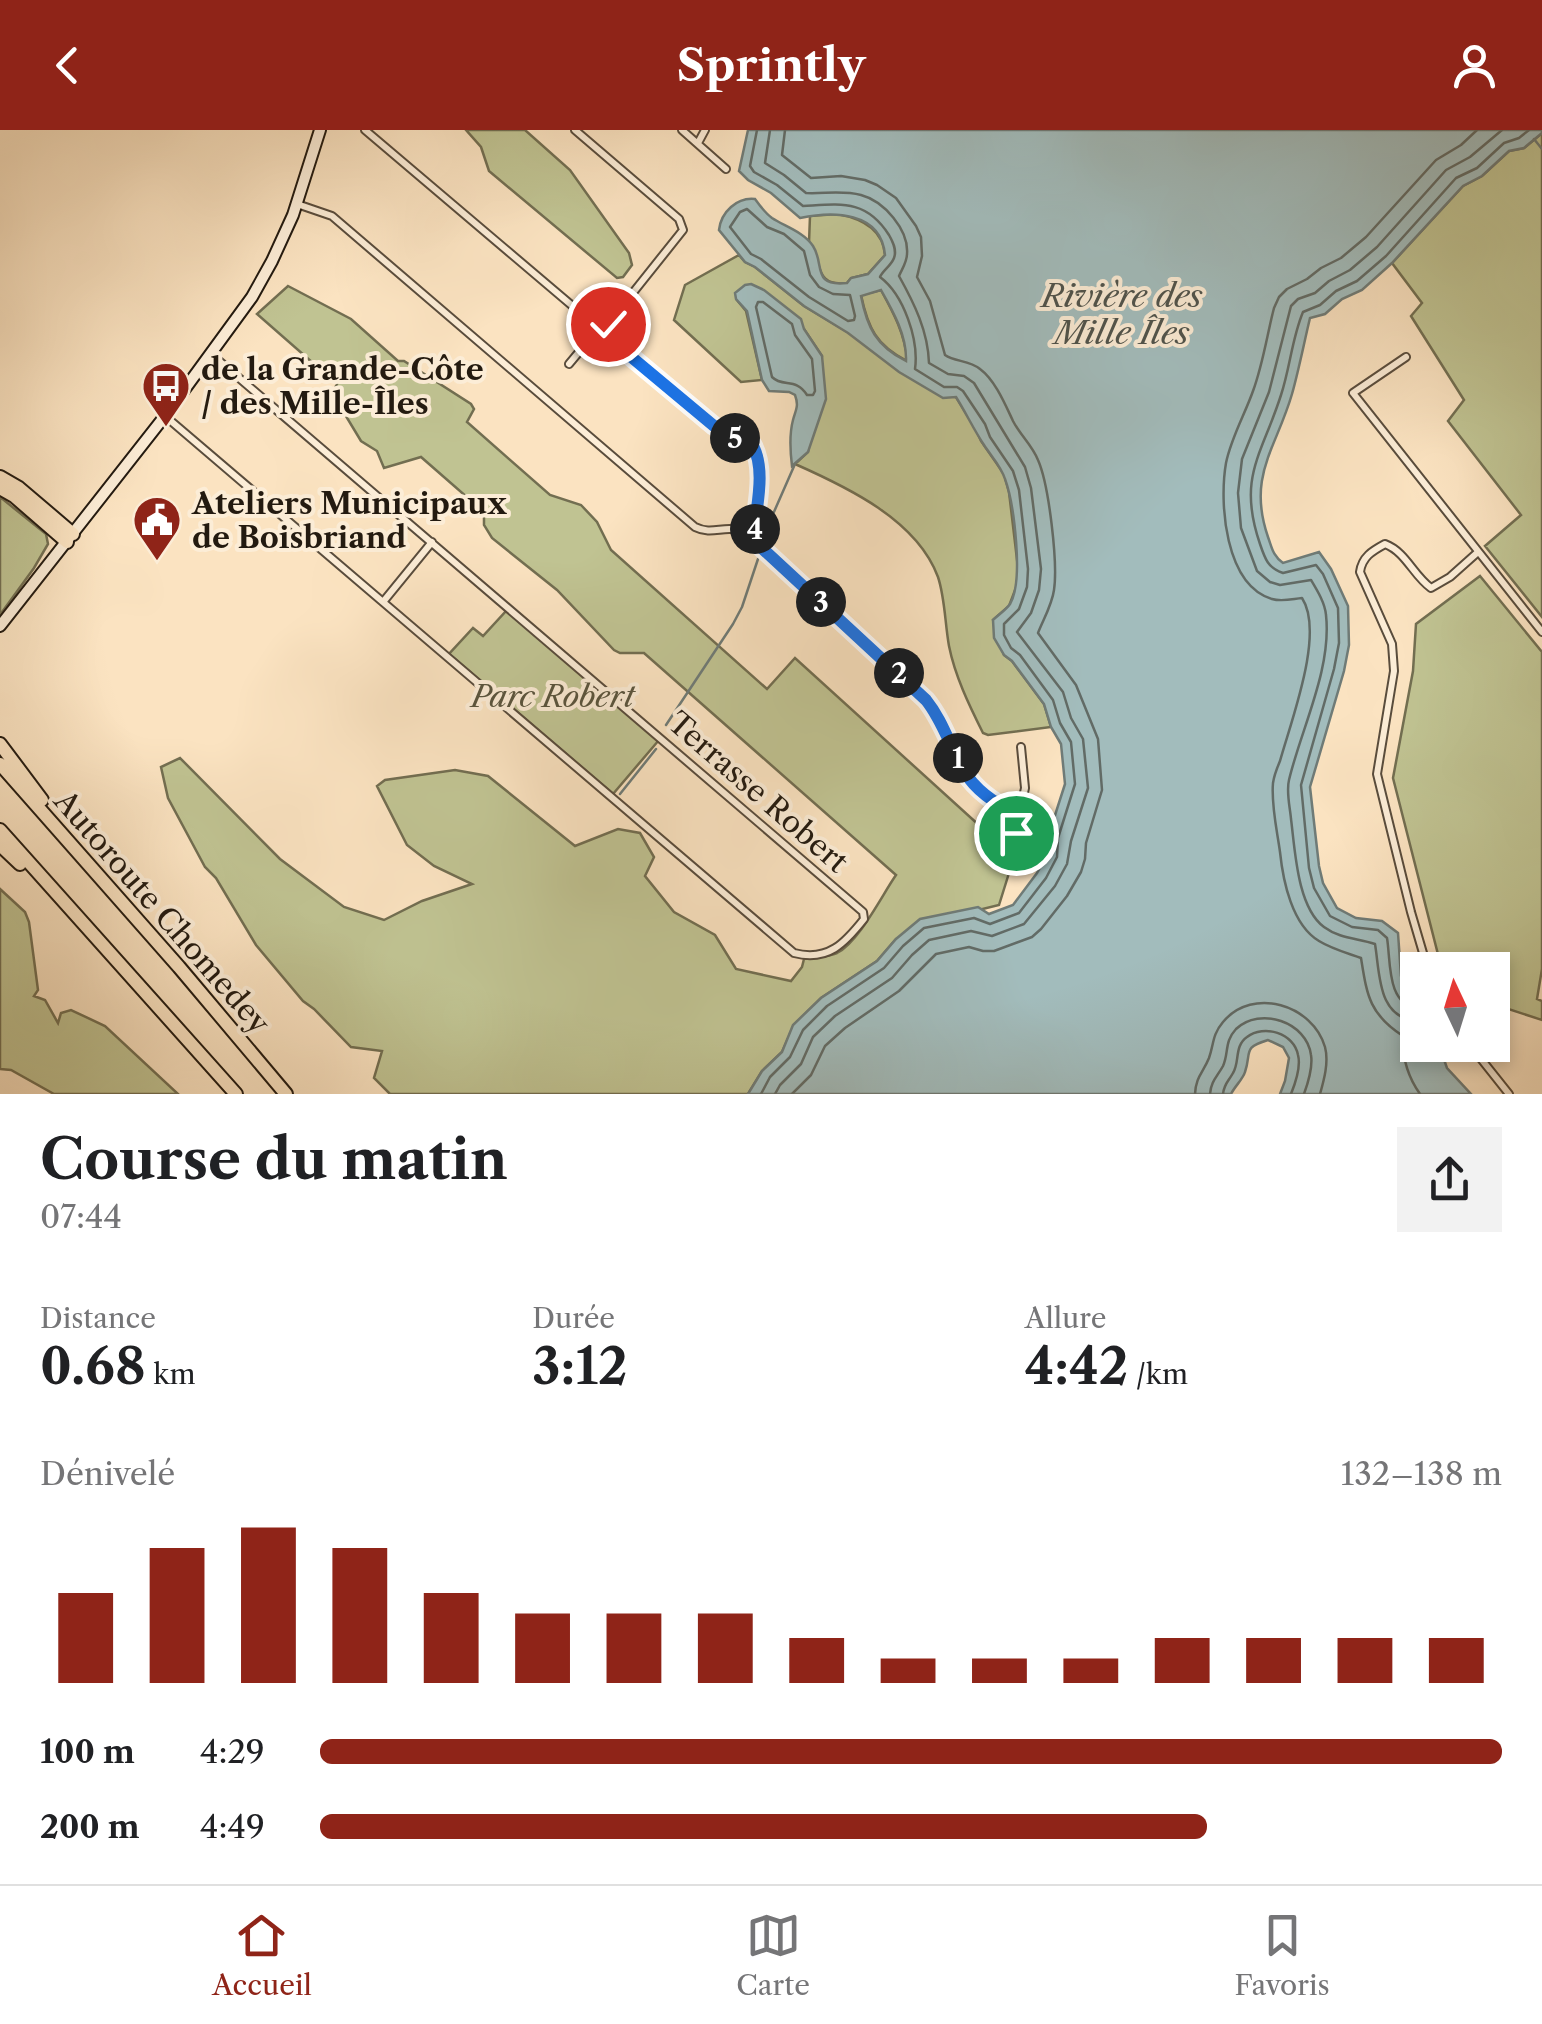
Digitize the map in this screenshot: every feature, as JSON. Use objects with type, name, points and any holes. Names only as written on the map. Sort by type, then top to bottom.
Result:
[{"type":"highway","points":[[0,477],[14,484],[70,538]]},
{"type":"highway","points":[[0,488],[70,538]]},
{"type":"highway","points":[[0,744],[97,874]]},
{"type":"highway","name":"Autoroute Chomedey","points":[[0,764],[286,1094]]},
{"type":"highway","points":[[0,830],[236,1094]]},
{"type":"highway","points":[[0,845],[70,909]]},
{"type":"main road","points":[[0,626],[165,416],[257,288],[297,204],[320,130]]},
{"type":"street","points":[[365,130],[714,426],[752,444],[758,456],[759,482],[751,538]]},
{"type":"street","points":[[569,364],[608,324],[684,228],[679,219],[575,130]]},
{"type":"street","points":[[682,130],[726,169]]},
{"type":"street","points":[[698,144],[705,130]]},
{"type":"street","points":[[297,204],[332,216],[694,528],[706,532],[732,528],[751,538],[914,687],[937,715],[966,775],[995,801],[1020,815]]},
{"type":"street","name":"Terrasse Robert","points":[[211,354],[865,914],[864,919],[837,949],[794,954],[384,602]]},
{"type":"street","points":[[1406,356],[1353,393],[1542,632]]},
{"type":"street","points":[[165,416],[384,602],[432,542]]},
{"type":"street","points":[[1423,952],[1377,774],[1394,672],[1392,644],[1360,572],[1362,562],[1372,550],[1385,544],[1396,548],[1431,588],[1478,552]]},
{"type":"street","points":[[1012,848],[1025,788],[1021,746]]},
{"type":"street","points":[[1484,1062],[1509,1094]]},
{"type":"green space","points":[[466,130],[525,130],[570,170],[629,253],[632,265],[623,277],[617,278],[489,171],[481,147]]},
{"type":"green space","points":[[1542,133],[1542,617],[1485,546],[1521,515],[1448,421],[1464,400],[1411,316],[1422,303],[1392,263],[1463,186],[1482,176],[1509,151],[1524,148]]},
{"type":"green space","points":[[837,214],[854,218],[875,231],[885,255],[868,274],[851,278],[847,283],[824,277],[809,243],[810,216]]},
{"type":"green space","points":[[739,255],[804,306],[956,397],[1004,474],[1009,492],[1017,585],[1009,606],[993,620],[1004,655],[1044,704],[1051,727],[983,733],[955,668],[940,585],[928,557],[897,522],[878,508],[795,464],[808,452],[822,356],[804,329],[736,299],[746,311],[762,380],[741,382],[674,320],[685,285]]},
{"type":"green space","points":[[288,286],[351,319],[398,361],[404,361],[471,404],[474,409],[467,422],[550,495],[581,505],[597,522],[611,550],[767,689],[795,658],[1014,857],[999,905],[946,918],[896,939],[877,961],[821,998],[794,1025],[782,1052],[762,1071],[748,1094],[390,1094],[374,1078],[382,1051],[351,1047],[303,1001],[256,945],[216,878],[205,867],[168,798],[161,767],[180,758],[280,859],[344,907],[384,920],[422,901],[472,884],[434,866],[407,845],[377,786],[385,780],[455,770],[488,776],[575,846],[618,829],[640,833],[654,857],[645,876],[674,912],[715,935],[736,969],[791,981],[804,959],[837,953],[854,939],[896,875],[644,653],[614,650],[557,590],[492,538],[484,525],[484,512],[421,457],[384,468],[377,451],[361,441],[332,393],[337,384],[257,314]]},
{"type":"green space","points":[[881,290],[901,333],[907,361],[881,342],[867,317],[861,295]]},
{"type":"green space","points":[[0,497],[46,534],[48,544],[0,615]]},
{"type":"green space","points":[[1480,576],[1542,652],[1542,969],[1537,999],[1542,1001],[1542,1020],[1510,1010],[1510,952],[1437,952],[1393,778],[1413,671],[1416,624]]},
{"type":"green space","name":"Parc Robert","points":[[507,610],[659,740],[613,794],[449,654],[473,628],[483,636]]},
{"type":"green space","points":[[0,889],[25,912],[29,922],[38,990],[34,996],[45,1000],[58,1023],[61,1013],[71,1010],[105,1026],[178,1094],[54,1094],[11,1070],[0,1069]]},
{"type":"water","name":"Rivière des Mille Îles","points":[[748,130],[1542,130],[1524,148],[1509,151],[1482,176],[1463,186],[1362,290],[1342,299],[1325,314],[1310,318],[1292,394],[1262,479],[1262,516],[1277,558],[1283,563],[1319,552],[1348,606],[1349,645],[1344,671],[1310,787],[1323,883],[1337,908],[1356,918],[1382,921],[1398,933],[1400,1062],[1445,1062],[1471,1094],[1280,1094],[1289,1058],[1283,1047],[1268,1040],[1251,1048],[1244,1075],[1231,1094],[748,1094],[762,1071],[782,1052],[793,1025],[821,998],[877,961],[920,919],[978,907],[989,914],[1013,905],[1048,853],[1048,837],[1065,784],[1061,744],[1044,704],[994,638],[993,620],[1010,604],[1014,593],[1016,542],[1012,506],[1001,470],[956,397],[943,398],[899,372],[804,306],[745,262],[719,230],[731,207],[742,200],[755,199],[769,216],[809,241],[824,278],[836,283],[868,274],[885,255],[882,240],[865,222],[853,217],[800,218],[771,193],[739,171]],"holes":[[[881,290],[902,333],[906,361],[887,349],[874,334],[861,296]]]},
{"type":"water","points":[[751,284],[801,319],[822,356],[826,399],[808,452],[792,466],[790,437],[796,399],[789,392],[769,391],[762,380],[747,311],[735,293]]},
{"type":"waterway","points":[[1534,139],[1542,149]]},
{"type":"waterway","points":[[771,548],[770,521],[795,464]]},
{"type":"waterway","points":[[666,725],[733,624],[758,559]]},
{"type":"waterway","points":[[620,794],[656,749]]},
{"type":"place","name":"de la Grande-Côte / des Mille-Îles","points":[[166,428]]},
{"type":"place","name":"Ateliers Municipaux de Boisbriand","points":[[157,562]]},
{"type":"route","points":[[608,324],[599,330],[724,433],[755,447],[759,482],[751,538],[926,700],[966,775],[995,801],[1020,815],[1016,833]]}]
